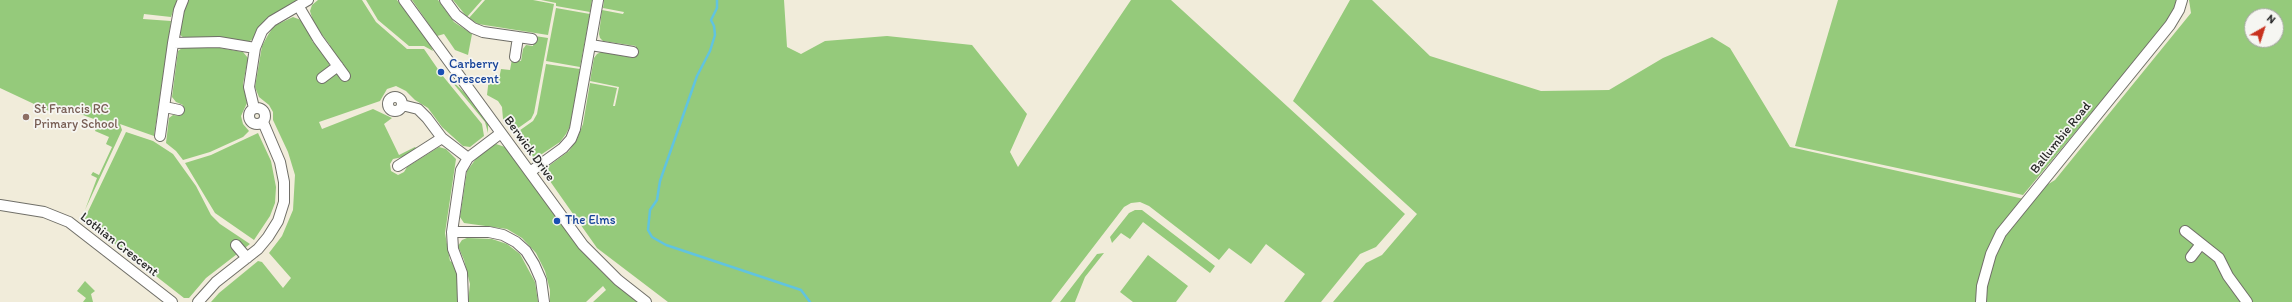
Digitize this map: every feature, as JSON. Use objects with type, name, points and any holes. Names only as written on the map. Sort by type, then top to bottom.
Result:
[{"type":"street","points":[[160,136],[173,43],[179,10],[183,0]]},
{"type":"street","points":[[198,302],[216,282],[247,258],[268,237],[278,221],[284,202],[284,182],[280,162],[263,122],[266,117],[264,112],[260,108],[254,108],[249,87],[255,48],[262,31],[272,21],[299,7],[308,0]]},
{"type":"street","name":"Berwick Drive","points":[[404,0],[583,245],[618,280],[646,302]]},
{"type":"street","points":[[445,0],[456,15],[473,28],[483,32],[532,39]]},
{"type":"street","points":[[530,172],[563,148],[571,139],[575,129],[598,0]]},
{"type":"street","name":"Ballumbie Road","points":[[1981,302],[1982,286],[1990,254],[2001,233],[2170,25],[2179,10],[2182,0]]},
{"type":"street","points":[[299,7],[345,76]]},
{"type":"street","points":[[515,57],[518,37]]},
{"type":"street","points":[[173,43],[219,42],[255,48]]},
{"type":"street","points":[[590,44],[633,52]]},
{"type":"street","points":[[322,78],[338,66]]},
{"type":"street","points":[[402,105],[418,109],[442,138],[468,158]]},
{"type":"street","points":[[165,107],[179,110]]},
{"type":"street","points":[[463,302],[462,273],[453,249],[452,232],[461,170],[468,158],[501,133]]},
{"type":"street","points":[[398,166],[442,138]]},
{"type":"street","name":"Lothian Crescent","points":[[0,205],[44,212],[69,222],[172,302]]},
{"type":"street","points":[[2185,231],[2219,258],[2228,276],[2247,302]]},
{"type":"street","points":[[452,232],[489,232],[503,235],[516,242],[526,251],[534,264],[540,280],[544,302]]},
{"type":"street","points":[[2191,257],[2201,244]]},
{"type":"street","points":[[236,245],[247,258]]},
{"type":"green space","points":[[0,0],[177,0],[171,17],[144,14],[143,19],[171,21],[154,136],[120,124],[122,130],[85,210],[97,178],[91,175],[93,172],[99,175],[112,147],[106,144],[109,137],[95,131],[99,121],[54,104],[49,111],[0,88]]},
{"type":"green space","points":[[187,0],[302,0],[261,27],[253,39],[248,42],[184,38],[179,34]]},
{"type":"green space","points":[[318,0],[362,0],[376,22],[407,49],[424,49],[442,75],[482,124],[484,136],[470,147],[463,146],[442,127],[428,108],[415,100],[406,91],[396,86],[387,89],[380,101],[319,122],[322,129],[373,109],[392,118],[384,124],[399,155],[415,147],[417,149],[403,157],[393,159],[390,164],[391,171],[398,175],[404,172],[407,167],[439,147],[446,149],[456,159],[445,233],[450,261],[454,263],[458,274],[459,302],[211,302],[219,293],[258,261],[262,262],[283,288],[291,278],[269,253],[282,236],[293,210],[295,175],[288,152],[273,120],[273,112],[269,105],[259,97],[255,87],[262,46],[274,26],[293,17],[301,20],[311,34],[312,41],[329,61],[329,68],[339,74],[329,47],[330,45],[314,24],[310,11],[312,5]]},
{"type":"green space","points":[[366,0],[397,0],[429,42],[433,51],[424,46],[409,46],[378,20]]},
{"type":"green space","points":[[412,0],[438,0],[454,22],[472,34],[468,55],[455,50],[444,34],[437,36]]},
{"type":"green space","points":[[453,0],[482,0],[467,17]]},
{"type":"green space","points":[[485,0],[533,0],[554,4],[548,35],[478,24],[469,18]]},
{"type":"green space","points":[[541,0],[592,0],[590,12],[556,6],[556,3]]},
{"type":"green space","points":[[604,0],[784,0],[787,47],[801,54],[825,41],[887,36],[972,45],[1027,114],[1010,152],[1018,167],[1131,0],[1171,0],[1405,214],[1376,247],[1360,254],[1321,302],[1284,302],[1305,274],[1266,244],[1251,264],[1229,248],[1219,260],[1149,206],[1140,202],[1131,203],[1124,207],[1051,302],[668,302],[597,248],[545,174],[546,168],[569,151],[577,139],[583,124],[590,83],[617,88],[613,106],[615,106],[619,87],[590,81],[594,58],[597,54],[601,52],[634,58],[636,46],[603,41],[600,38],[599,34],[602,10],[623,14],[624,12],[603,8]]},
{"type":"green space","points":[[1350,0],[1372,0],[1430,56],[1541,91],[1609,90],[1663,58],[1712,37],[1730,48],[1790,147],[2024,199],[2055,180],[2191,13],[2189,0],[2292,0],[2292,302],[2252,302],[2231,274],[2222,256],[2188,228],[2183,234],[2191,240],[2193,245],[2188,255],[2194,259],[2203,252],[2209,254],[2218,264],[2225,278],[2242,302],[1333,302],[1366,263],[1382,255],[1417,214],[1293,101]]},
{"type":"green space","points":[[1838,0],[2178,0],[2177,5],[2167,22],[2023,195],[1795,146]]},
{"type":"green space","points":[[556,8],[590,14],[580,67],[546,61]]},
{"type":"green space","points":[[535,36],[548,38],[534,113],[531,119],[514,131],[503,119],[502,107],[498,101],[487,95],[489,78],[499,79],[501,69],[510,70],[512,59],[521,61],[523,49],[526,45],[533,46]]},
{"type":"green space","points":[[182,48],[220,48],[243,52],[248,58],[243,84],[247,103],[241,116],[243,124],[249,131],[243,137],[210,152],[183,160],[176,151],[166,143],[169,118],[173,115],[181,116],[183,105],[176,102],[172,97],[178,51]]},
{"type":"green space","points":[[546,64],[580,69],[570,126],[560,142],[536,158],[533,157],[516,133],[533,121],[537,114]]},
{"type":"green space","points":[[448,77],[465,93],[488,123],[488,133],[485,122]]},
{"type":"green space","points":[[126,132],[153,141],[173,154],[196,186],[211,215],[220,224],[250,244],[206,278],[189,298],[184,298],[84,220]]},
{"type":"green space","points":[[258,133],[271,161],[276,187],[275,203],[270,216],[254,240],[215,213],[185,163],[211,155]]},
{"type":"green space","points":[[496,144],[505,147],[582,251],[606,276],[638,302],[593,302],[606,290],[603,286],[586,302],[550,302],[550,290],[545,271],[536,253],[522,238],[507,229],[464,223],[460,217],[467,171],[478,156]]},
{"type":"green space","points":[[1135,210],[1142,210],[1215,266],[1210,273],[1143,222],[1130,239],[1121,233],[1112,243],[1110,237],[1129,213]]},
{"type":"green space","points":[[467,238],[492,239],[507,244],[520,254],[535,282],[538,302],[468,302],[470,284],[464,260],[458,246],[462,240]]},
{"type":"green space","points":[[1104,253],[1085,277],[1075,302],[1060,302],[1097,254]]},
{"type":"green space","points":[[1148,255],[1188,286],[1176,302],[1133,302],[1120,292]]},
{"type":"green space","points":[[85,281],[95,291],[91,294],[93,302],[83,302],[86,298],[77,291]]},
{"type":"waterway","points":[[717,0],[717,8],[711,20],[714,26],[715,35],[710,51],[697,76],[660,181],[657,200],[650,210],[648,230],[652,237],[666,245],[801,290],[810,302]]},
{"type":"place","name":"Carberry Crescent","points":[[441,72]]},
{"type":"place","name":"St Francis RC Primary School","points":[[26,117]]},
{"type":"place","name":"The Elms","points":[[557,221]]}]
